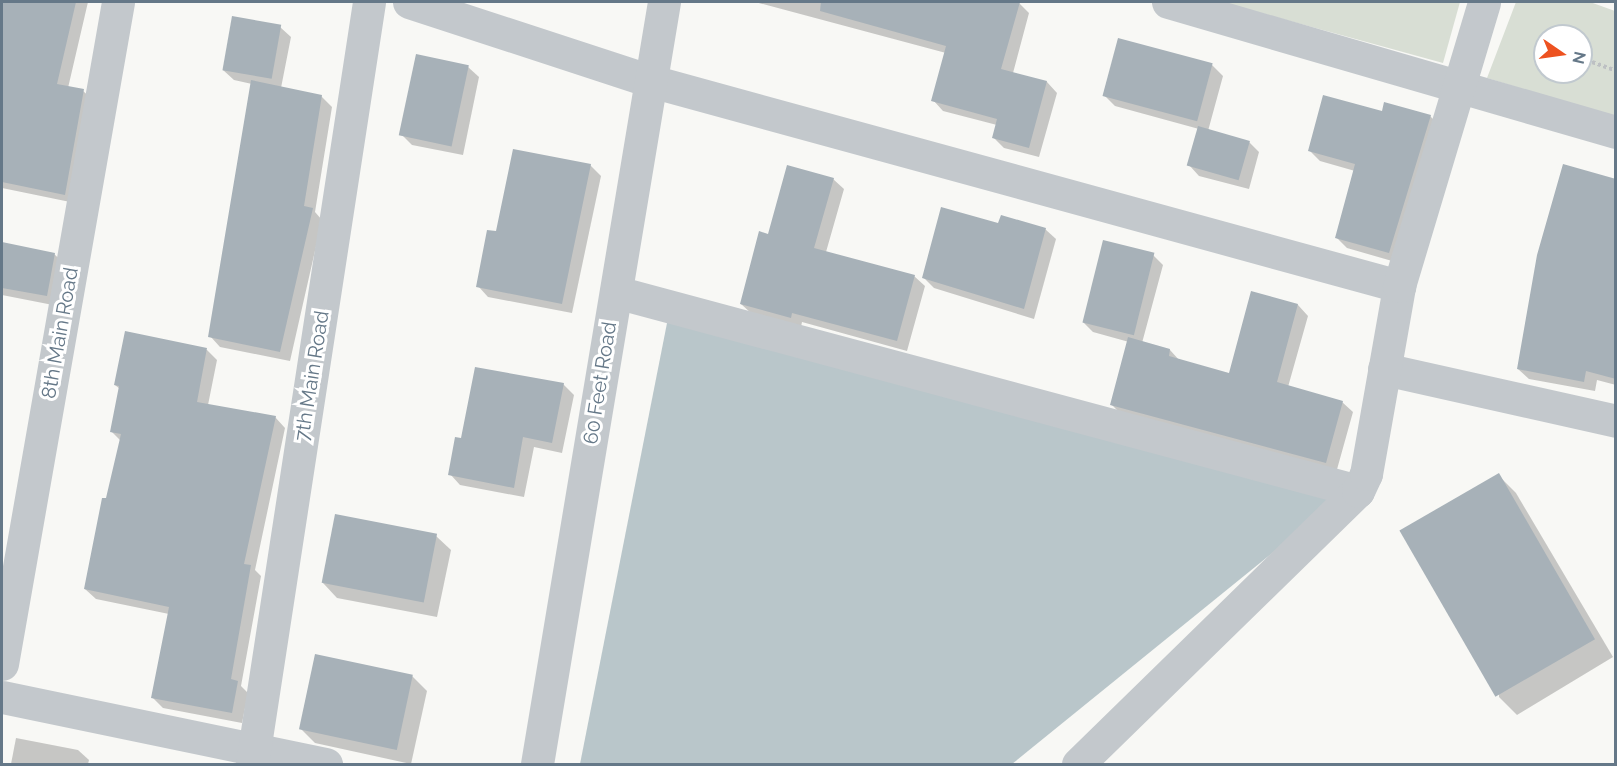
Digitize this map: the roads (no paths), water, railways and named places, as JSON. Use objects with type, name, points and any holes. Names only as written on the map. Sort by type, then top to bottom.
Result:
[{"type":"street","name":"8th Main Road","points":[[2,663],[118,2]]},
{"type":"street","name":"7th Main Road","points":[[253,758],[369,2]]},
{"type":"street","points":[[409,2],[651,81],[1399,286]]},
{"type":"street","name":"60 Feet Road","points":[[537,765],[664,2]]},
{"type":"street","points":[[1168,2],[1460,84],[1616,132]]},
{"type":"street","points":[[1078,765],[1358,492],[1366,474],[1399,286],[1484,2]]},
{"type":"street","points":[[616,292],[1358,492]]},
{"type":"street","points":[[1384,369],[1616,421]]},
{"type":"street","points":[[2,697],[253,758],[326,765]]}]
